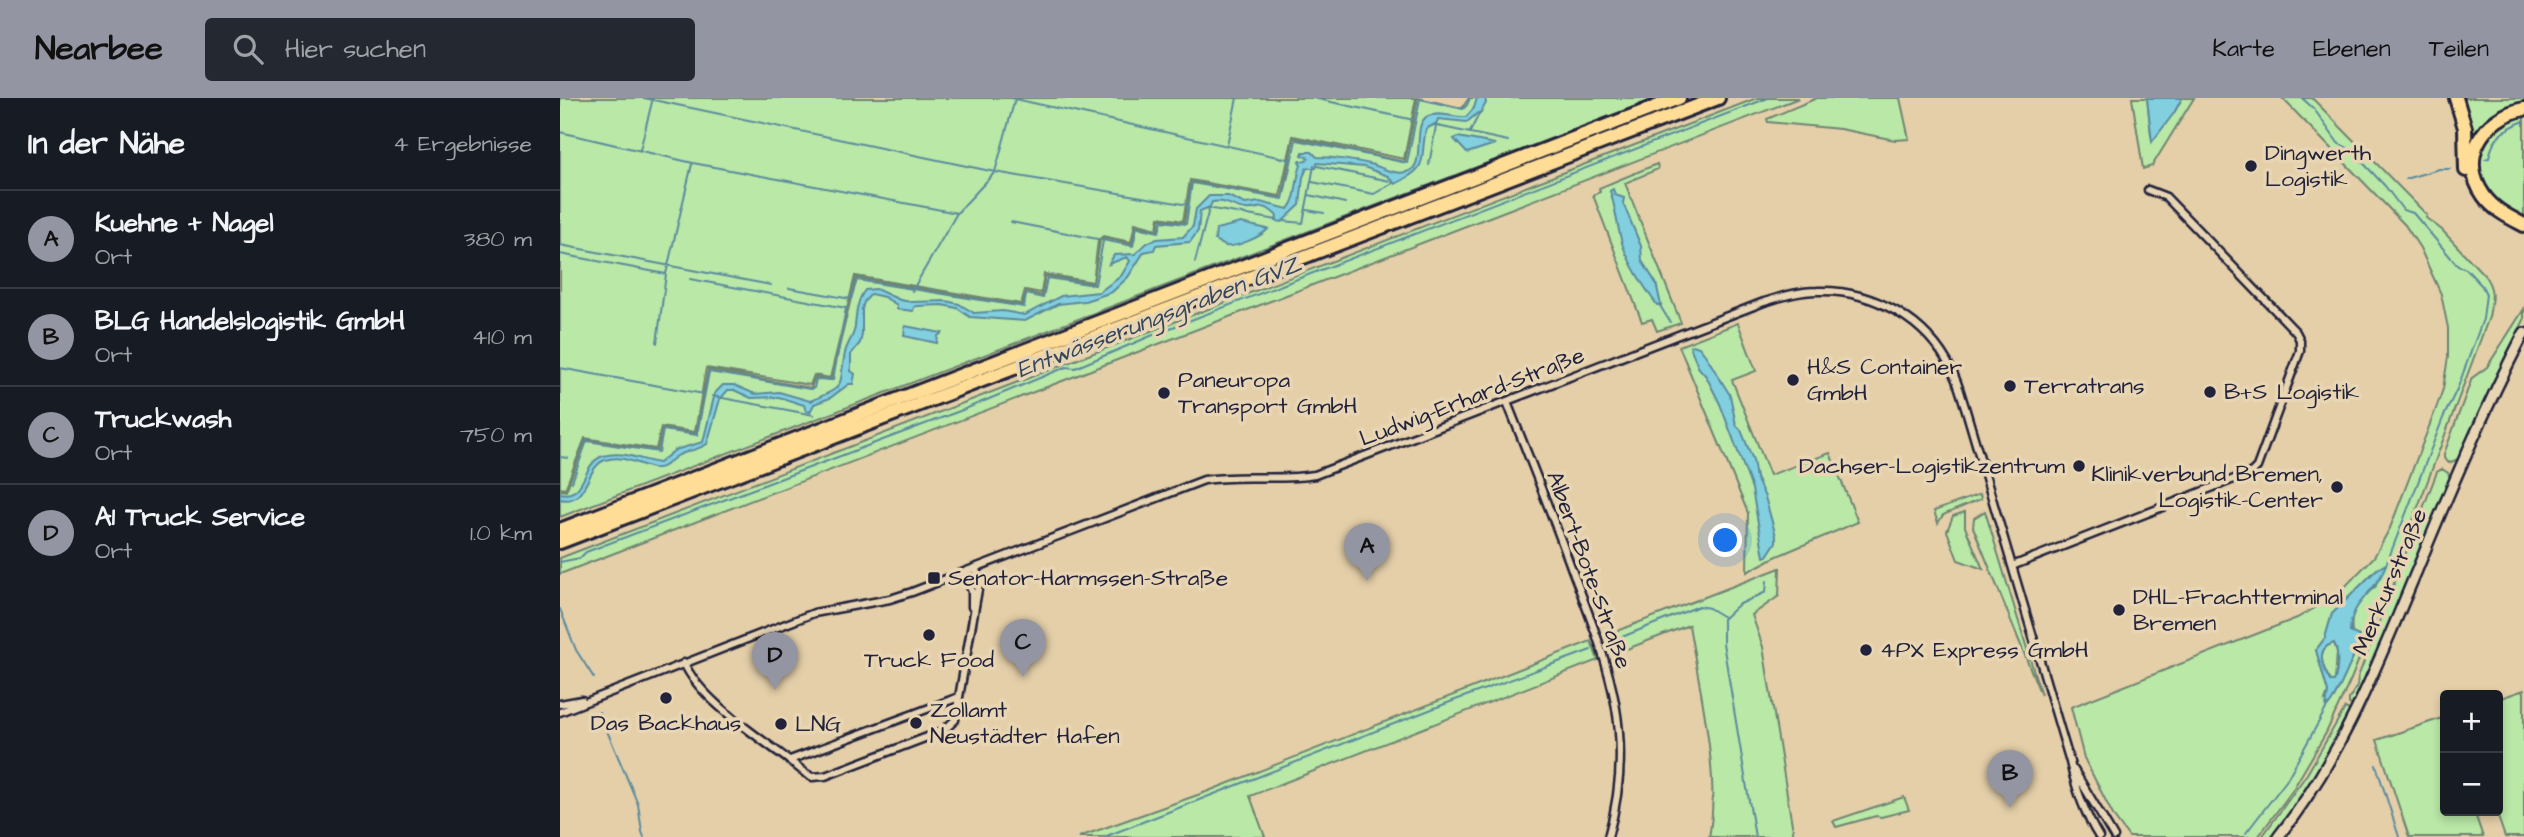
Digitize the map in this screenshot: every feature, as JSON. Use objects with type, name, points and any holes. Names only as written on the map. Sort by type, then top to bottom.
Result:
[{"type":"highway","points":[[560,530],[1679,98]]},
{"type":"highway","points":[[560,542],[1718,98]]},
{"type":"highway","points":[[2456,98],[2465,128],[2466,170],[2472,190],[2490,215],[2524,235]]},
{"type":"highway","points":[[2524,109],[2509,112],[2492,122],[2480,136],[2474,167],[2482,194],[2491,205],[2524,225]]},
{"type":"street","points":[[2012,566],[2252,471],[2257,467],[2300,351],[2300,340],[2296,332],[2166,197],[2148,190]]},
{"type":"street","name":"Ludwig-Erhard-Straße","points":[[560,712],[814,613],[890,599],[1204,480],[1297,478],[1315,475],[1764,302],[1791,294],[1832,291],[1865,297],[1895,310],[1919,328],[1952,370],[2080,799],[2099,837]]},
{"type":"street","name":"Merkurstraße","points":[[2278,837],[2315,786],[2358,710],[2458,471],[2524,333]]},
{"type":"street","name":"Albert-Bote-Straße","points":[[1507,402],[1597,632],[1612,679],[1619,720],[1620,752],[1616,803],[1608,837]]},
{"type":"street","points":[[684,663],[697,685],[790,760],[812,777],[825,776],[950,726],[955,720],[979,584],[976,568]]},
{"type":"street","points":[[965,572],[972,592],[972,616]]},
{"type":"street","points":[[790,760],[959,696]]},
{"type":"street","name":"Ludwig-Erhard-Straße","points":[[560,704],[594,697]]},
{"type":"street","name":"Ludwig-Erhard-Straße","points":[[2070,762],[2114,837]]},
{"type":"green space","points":[[560,98],[1416,98],[1404,159],[1293,136],[1280,196],[1190,180],[1183,221],[1159,217],[1157,229],[1135,223],[1131,242],[1103,236],[1098,240],[1093,282],[1044,274],[1041,293],[1025,290],[1021,304],[855,276],[830,378],[814,375],[810,385],[706,368],[695,432],[661,427],[656,449],[585,438],[565,489],[560,488]]},
{"type":"green space","points":[[1418,98],[1462,108],[1469,98],[1657,98],[560,517],[560,490],[566,491],[586,440],[657,451],[662,429],[696,434],[708,370],[811,388],[815,377],[831,380],[856,278],[1022,306],[1026,292],[1042,296],[1045,276],[1093,284],[1100,241],[1103,238],[1132,244],[1136,225],[1158,231],[1160,219],[1184,223],[1191,182],[1282,198],[1294,138],[1405,162]]},
{"type":"green space","points":[[1757,98],[1799,98],[560,574],[560,558]]},
{"type":"green space","points":[[1817,98],[1900,98],[1909,139],[1895,140],[1840,129],[1768,122],[1767,119]]},
{"type":"green space","points":[[2132,98],[2147,98],[2151,135],[2174,113],[2182,98],[2194,98],[2152,166],[2143,169]]},
{"type":"green space","points":[[2282,98],[2312,98],[2427,215],[2426,218],[2442,230],[2490,285],[2492,295],[2489,317],[2351,679],[2326,733],[2292,791],[2258,837],[2129,837],[2114,817],[2084,758],[2071,707],[2297,618],[2336,596],[2374,557],[2390,528],[2443,389],[2448,357],[2448,328],[2441,294],[2420,248],[2405,225]],"holes":[[[2376,570],[2376,586],[2356,607],[2352,622],[2356,651],[2334,698],[2325,701],[2328,692],[2316,650],[2325,638],[2332,614]]]},
{"type":"green space","points":[[2460,98],[2524,98],[2524,106],[2502,112],[2471,161]]},
{"type":"green space","points":[[2524,111],[2524,222],[2488,199],[2476,167],[2486,133]]},
{"type":"green space","points":[[1657,164],[1658,169],[1625,183],[1681,323],[1657,331],[1652,319],[1642,322],[1593,195],[1600,192],[1599,188]]},
{"type":"green space","points":[[2524,309],[2524,320],[2458,459],[2449,463],[2444,454],[2472,378],[2487,367]]},
{"type":"green space","points":[[1738,323],[1756,371],[1732,380],[1770,475],[1830,453],[1858,522],[1775,557],[1747,572],[1748,513],[1679,346]]},
{"type":"green space","points":[[2442,469],[2448,473],[2450,479],[2353,706],[2349,704],[2349,699],[2357,686],[2358,677],[2437,472]]},
{"type":"green space","points":[[1980,494],[1981,499],[1943,515],[1938,523],[1934,511]]},
{"type":"green space","points":[[1985,511],[2041,695],[1973,527],[1974,518]]},
{"type":"green space","points":[[1965,512],[1965,527],[1983,569],[1958,560],[1947,531],[1953,516]]},
{"type":"green space","points":[[1780,568],[1779,596],[1752,615],[1763,647],[1794,837],[1709,837],[1712,814],[1711,760],[1689,625],[1614,654],[1606,635]]},
{"type":"green space","points":[[1591,641],[1598,660],[1250,796],[1265,837],[1079,837],[1206,792]]},
{"type":"green space","points":[[2334,643],[2337,652],[2335,681],[2331,681],[2323,665],[2322,654],[2328,645]]},
{"type":"green space","points":[[2524,690],[2524,837],[2505,837],[2498,816],[2503,816],[2503,697]]},
{"type":"green space","points":[[2345,708],[2351,711],[2306,793],[2271,837],[2262,837],[2307,774]]},
{"type":"green space","points":[[2440,719],[2440,816],[2476,816],[2483,837],[2409,837],[2377,740]]},
{"type":"green space","points":[[1904,797],[1909,810],[1836,827],[1833,821]]},
{"type":"water","points":[[1477,98],[1485,98],[1486,103],[1480,114],[1467,122],[1438,119],[1437,123],[1426,129],[1421,163],[1414,173],[1395,184],[1388,176],[1364,167],[1317,163],[1316,168],[1307,168],[1303,177],[1300,205],[1282,222],[1276,221],[1277,216],[1268,208],[1246,209],[1212,202],[1210,207],[1200,211],[1198,231],[1190,242],[1156,245],[1154,250],[1144,252],[1128,277],[1112,292],[1085,301],[1058,304],[1025,321],[970,317],[957,308],[942,305],[917,306],[913,311],[897,309],[897,305],[884,297],[871,294],[862,309],[860,343],[851,354],[851,371],[855,374],[853,384],[814,404],[810,412],[806,411],[804,405],[779,397],[751,398],[728,390],[720,399],[707,444],[681,454],[657,468],[624,459],[605,460],[593,470],[576,497],[569,500],[560,499],[560,493],[575,491],[580,486],[591,466],[603,456],[624,455],[659,463],[675,450],[703,442],[715,393],[723,385],[734,385],[755,394],[779,392],[810,401],[831,392],[841,379],[846,349],[865,290],[876,289],[900,300],[912,302],[946,301],[959,304],[974,313],[1003,311],[1025,315],[1061,296],[1099,292],[1121,276],[1130,261],[1127,257],[1109,264],[1114,255],[1135,254],[1147,243],[1157,239],[1183,237],[1193,226],[1196,209],[1209,196],[1228,196],[1245,204],[1260,202],[1288,209],[1295,194],[1301,165],[1299,161],[1309,158],[1302,155],[1303,152],[1312,152],[1317,157],[1374,165],[1392,172],[1406,172],[1413,169],[1416,163],[1423,121],[1428,116],[1437,114],[1466,117],[1474,108]]},
{"type":"water","points":[[2147,98],[2182,98],[2152,142]]},
{"type":"water","points":[[1458,137],[1495,144],[1467,153],[1454,139]]},
{"type":"water","points":[[1613,189],[1615,195],[1624,198],[1623,203],[1641,246],[1642,261],[1656,283],[1661,305],[1657,305],[1647,291],[1626,254],[1610,191]]},
{"type":"water","points":[[1241,223],[1268,229],[1255,238],[1236,245],[1226,246],[1215,240],[1216,229]]},
{"type":"water","points":[[905,326],[942,333],[938,336],[937,343],[904,336]]},
{"type":"water","points":[[1690,346],[1699,347],[1706,356],[1730,395],[1736,425],[1741,430],[1753,460],[1756,478],[1765,497],[1776,536],[1776,542],[1767,556],[1764,557],[1752,489],[1720,404],[1706,376],[1698,367]]},
{"type":"water","points":[[2386,564],[2351,621],[2350,632],[2359,636],[2359,640],[2340,687],[2326,708],[2328,692],[2316,650],[2325,638],[2332,614],[2376,570]],"holes":[[[2334,643],[2336,673],[2334,681],[2330,681],[2323,665],[2322,654],[2328,646]]]},
{"type":"waterway","points":[[644,98],[995,172],[1189,205]]},
{"type":"waterway","points":[[640,150],[653,98]]},
{"type":"waterway","points":[[912,291],[957,213],[995,172],[1015,99],[1011,98]]},
{"type":"waterway","points":[[1227,145],[1237,98]]},
{"type":"waterway","points":[[1313,98],[1414,120]]},
{"type":"waterway","points":[[1011,222],[1133,246],[1137,227],[1159,232],[1162,221],[1186,224],[1192,183],[1283,199],[1296,140],[1407,163],[1420,99],[1463,109],[1470,98]]},
{"type":"waterway","name":"Entwässerungsgraben GVZ","points":[[560,562],[580,558],[586,552],[965,409],[1066,367],[1075,368],[1165,330],[1768,98]]},
{"type":"waterway","name":"Entwässerungsgraben GVZ","points":[[2302,98],[2314,109],[2338,143],[2351,150],[2385,186],[2403,210],[2413,213],[2458,266],[2466,269],[2482,286],[2486,294],[2483,319],[2458,387],[2443,418],[2386,565]]},
{"type":"waterway","points":[[1015,99],[1291,160]]},
{"type":"waterway","points":[[1470,132],[1480,112]]},
{"type":"waterway","points":[[2485,159],[2489,158],[2493,144],[2501,134],[2524,121]]},
{"type":"waterway","points":[[1433,125],[1508,141]]},
{"type":"waterway","points":[[1429,165],[1436,126]]},
{"type":"waterway","points":[[560,132],[693,163],[957,213]]},
{"type":"waterway","points":[[657,343],[666,274],[692,164]]},
{"type":"waterway","points":[[1283,221],[1303,223],[1314,166]]},
{"type":"waterway","points":[[1317,166],[1390,181]]},
{"type":"waterway","points":[[2405,179],[2439,169],[2450,169]]},
{"type":"waterway","points":[[1312,182],[1374,194],[1393,183]]},
{"type":"waterway","points":[[1309,195],[1345,203]]},
{"type":"waterway","points":[[1207,208],[1277,220]]},
{"type":"waterway","points":[[1195,262],[1209,209]]},
{"type":"waterway","points":[[1307,210],[1324,213]]},
{"type":"waterway","points":[[789,288],[851,299],[857,280],[1024,307],[1026,294],[1043,298],[1047,278],[1095,285],[1103,241]]},
{"type":"waterway","points":[[560,245],[771,285]]},
{"type":"waterway","points":[[560,254],[666,274]]},
{"type":"waterway","points":[[572,482],[587,441],[659,452],[663,430],[697,435],[709,372],[810,389],[814,388],[816,379],[833,380],[846,308],[690,279]]},
{"type":"waterway","points":[[1659,304],[1670,322]]},
{"type":"waterway","points":[[560,368],[704,394]]},
{"type":"waterway","points":[[712,396],[814,415]]},
{"type":"waterway","points":[[560,457],[568,458]]},
{"type":"waterway","points":[[1755,837],[1723,643],[1723,619],[1738,605],[1766,592],[1767,581]]},
{"type":"waterway","name":"Entwässerungsgraben GVZ","points":[[1612,641],[1699,606],[1709,608],[1724,617]]},
{"type":"waterway","points":[[560,609],[576,650],[594,678]]},
{"type":"waterway","name":"Entwässerungsgraben GVZ","points":[[1104,837],[1591,650]]},
{"type":"waterway","name":"Entwässerungsgraben GVZ","points":[[2246,833],[2286,781],[2327,707]]},
{"type":"waterway","points":[[599,712],[638,804],[644,837]]},
{"type":"waterway","points":[[2376,765],[2399,837]]},
{"type":"place","name":"Dingwerth Logistik","points":[[2251,166]]},
{"type":"place","name":"H&S Container GmbH","points":[[1793,380]]},
{"type":"place","name":"Terratrans","points":[[2010,386]]},
{"type":"place","name":"B+S Logistik","points":[[2210,392]]},
{"type":"place","name":"Paneuropa Transport GmbH","points":[[1164,393]]},
{"type":"place","name":"Dachser-Logistikzentrum","points":[[2079,466]]},
{"type":"place","name":"Klinikverbund Bremen, Logistik-Center","points":[[2337,487]]},
{"type":"place","name":"Senator-Harmssen-Straße","points":[[934,578]]},
{"type":"place","name":"Kuehne + Nagel","points":[[1367,581]]},
{"type":"place","name":"DHL-Frachtterminal Bremen","points":[[2119,610]]},
{"type":"place","name":"Truck Food","points":[[929,635]]},
{"type":"place","name":"4PX Express GmbH","points":[[1866,650]]},
{"type":"place","name":"Truckwash","points":[[1023,677]]},
{"type":"place","name":"A1 Truck Service","points":[[775,690]]},
{"type":"place","name":"Das Backhaus","points":[[666,698]]},
{"type":"place","name":"Zollamt Neustädter Hafen","points":[[916,723]]},
{"type":"place","name":"LNG","points":[[781,724]]},
{"type":"place","name":"BLG Handelslogistik GmbH","points":[[2010,808]]}]
